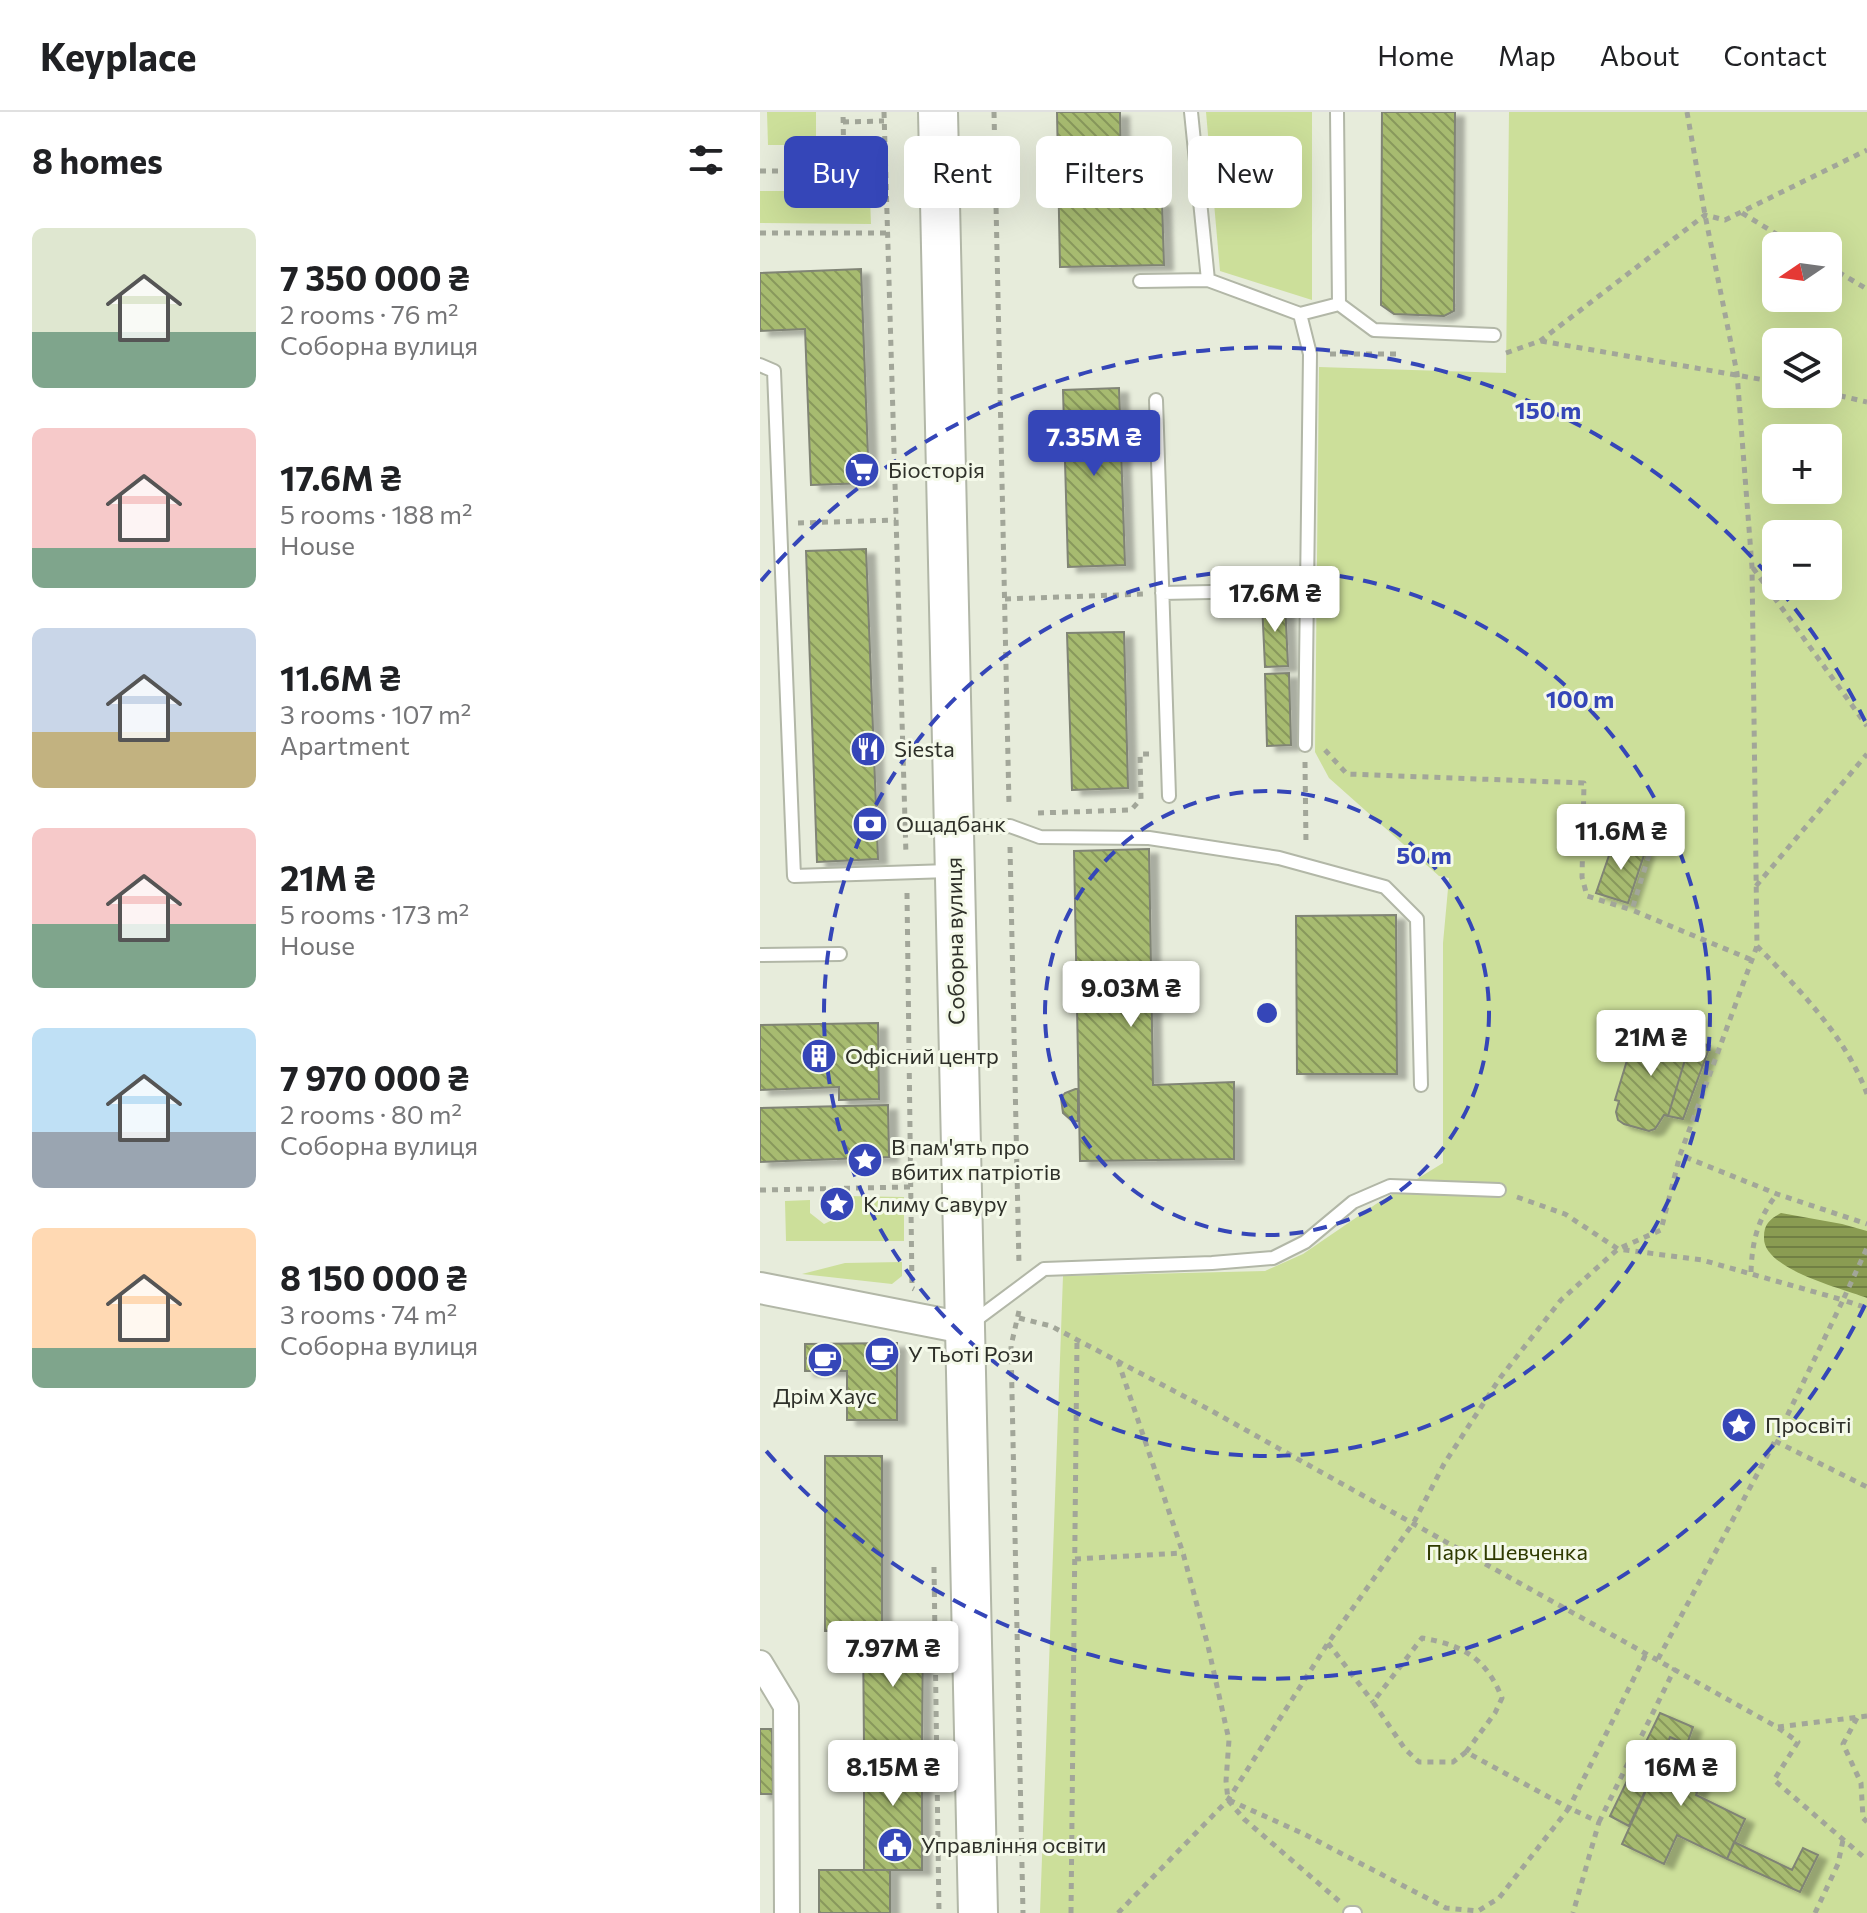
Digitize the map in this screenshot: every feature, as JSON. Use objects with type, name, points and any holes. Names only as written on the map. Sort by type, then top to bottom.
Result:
[{"type":"main road","name":"Соборна вулиця","points":[[938,112],[978,1913]]},
{"type":"street","points":[[760,1288],[964,1328]]},
{"type":"street","points":[[760,1663],[786,1706],[787,1913]]},
{"type":"lane","points":[[1191,112],[1208,280]]},
{"type":"lane","points":[[1337,112],[1339,304]]},
{"type":"lane","points":[[1140,281],[1208,280],[1300,314],[1339,304]]},
{"type":"lane","points":[[1339,304],[1374,330],[1494,335]]},
{"type":"lane","points":[[1300,314],[1310,354],[1305,745]]},
{"type":"lane","points":[[760,365],[774,371],[794,876],[953,870]]},
{"type":"lane","points":[[1156,400],[1169,796]]},
{"type":"lane","points":[[1162,593],[1307,590]]},
{"type":"lane","points":[[952,827],[1009,820],[1040,837],[1149,838],[1279,858],[1385,887],[1417,919],[1421,1085]]},
{"type":"lane","points":[[760,955],[840,954]]},
{"type":"lane","points":[[964,1328],[1044,1269],[1273,1258],[1305,1242],[1353,1202],[1390,1186],[1499,1190]]},
{"type":"path","points":[[760,171],[844,171],[843,112]]},
{"type":"path","points":[[884,112],[907,871],[912,1288],[926,1294]]},
{"type":"path","points":[[994,112],[1019,1288],[1019,1318],[1011,1346],[1023,1913]]},
{"type":"path","points":[[1118,1913],[1228,1800],[1328,1643],[1414,1522],[1444,1464],[1500,1378],[1561,1300],[1618,1249],[1661,1230],[1680,1155],[1757,946],[1752,567],[1737,373],[1687,112]]},
{"type":"path","points":[[843,122],[884,121]]},
{"type":"path","points":[[1705,215],[1725,220],[1867,150]]},
{"type":"path","points":[[1741,213],[1773,232]]},
{"type":"path","points":[[1705,215],[1540,341],[1762,379]]},
{"type":"path","points":[[760,233],[887,233]]},
{"type":"path","points":[[1842,274],[1867,289]]},
{"type":"path","points":[[1842,396],[1867,402]]},
{"type":"path","points":[[781,523],[896,520]]},
{"type":"path","points":[[1752,567],[1867,726]]},
{"type":"path","points":[[1005,599],[1162,593]]},
{"type":"path","points":[[1325,738],[1325,753],[1347,774],[1584,783],[1582,877],[1587,896],[1632,910],[1752,960]]},
{"type":"path","points":[[1305,745],[1305,831]]},
{"type":"path","points":[[1009,820],[1131,810],[1141,799],[1140,754]]},
{"type":"path","points":[[1755,886],[1867,754]]},
{"type":"path","points":[[1632,910],[1656,832]]},
{"type":"path","points":[[1757,946],[1795,985],[1821,1018],[1845,1052],[1867,1094]]},
{"type":"path","points":[[1680,1155],[1777,1194],[1867,1224]]},
{"type":"path","points":[[760,1190],[910,1187]]},
{"type":"path","points":[[1499,1190],[1565,1214],[1618,1249],[1702,1260],[1867,1308]]},
{"type":"path","points":[[1751,1272],[1751,1249],[1756,1228],[1777,1194]]},
{"type":"path","points":[[1658,1659],[1775,1441],[1867,1248]]},
{"type":"path","points":[[1019,1318],[1051,1326],[1118,1361],[1414,1522],[1777,1727],[1798,1742],[1774,1780],[1867,1860]]},
{"type":"path","points":[[1071,1913],[1077,1340]]},
{"type":"path","points":[[1118,1361],[1183,1553],[1229,1740],[1228,1800],[1244,1819],[1339,1901]]},
{"type":"path","points":[[1775,1441],[1867,1487]]},
{"type":"path","points":[[1075,1559],[1183,1553]]},
{"type":"path","points":[[1328,1643],[1405,1749],[1419,1762],[1453,1762],[1466,1752],[1495,1713],[1502,1698],[1495,1682],[1473,1655],[1449,1643],[1422,1638],[1373,1702]]},
{"type":"path","points":[[1228,1800],[1304,1834],[1446,1908],[1478,1911],[1499,1898],[1569,1808],[1647,1652]]},
{"type":"path","points":[[1573,1913],[1599,1822],[1675,1668]]},
{"type":"path","points":[[1777,1727],[1867,1716]]},
{"type":"path","points":[[1857,1718],[1843,1744],[1861,1783],[1863,1818],[1867,1822]]},
{"type":"path","points":[[1466,1752],[1599,1822]]},
{"type":"path","points":[[1815,1913],[1838,1864],[1843,1839]]},
{"type":"green space","points":[[767,112],[816,112],[816,136],[784,136],[784,145],[768,145]]},
{"type":"green space","points":[[1206,112],[1312,112],[1312,300],[1220,271],[1214,208],[1302,208],[1302,136],[1208,136]]},
{"type":"green space","name":"Парк Шевченка","points":[[1509,112],[1867,112],[1867,1913],[1040,1913],[1063,1276],[1265,1271],[1303,1254],[1443,1163],[1443,943],[1449,878],[1439,876],[1329,778],[1315,752],[1319,367],[1506,373]]},
{"type":"green space","points":[[760,191],[784,191],[784,208],[870,208],[871,224],[760,223]]},
{"type":"green space","points":[[846,1196],[904,1197],[904,1241],[786,1241],[785,1201],[810,1200],[810,1213],[824,1224],[843,1215]]},
{"type":"green space","points":[[902,1262],[902,1276],[892,1284],[802,1274],[845,1263]]},
{"type":"shaded area","points":[[1781,1213],[1867,1231],[1867,1298],[1805,1276],[1776,1259],[1767,1248],[1764,1232],[1768,1222]]},
{"type":"building","points":[[1057,112],[1120,112],[1120,136],[1057,136]]},
{"type":"building","points":[[1382,112],[1455,112],[1454,311],[1444,316],[1394,314],[1381,305]]},
{"type":"building","points":[[1059,208],[1162,208],[1164,265],[1060,267]]},
{"type":"building","points":[[861,269],[869,483],[811,485],[805,329],[760,331],[760,273]]},
{"type":"building","points":[[1119,388],[1125,565],[1068,567],[1063,390]]},
{"type":"building","points":[[866,549],[878,859],[817,862],[806,551]]},
{"type":"building","points":[[1285,602],[1288,666],[1265,667],[1262,603]]},
{"type":"building","points":[[1124,632],[1128,788],[1072,790],[1067,633]]},
{"type":"building","points":[[1289,673],[1291,745],[1267,746],[1265,674]]},
{"type":"building","points":[[1614,841],[1645,852],[1628,903],[1596,893]]},
{"type":"building","points":[[1149,849],[1153,1085],[1234,1082],[1234,1159],[1080,1161],[1074,851]]},
{"type":"building","points":[[1396,915],[1397,1074],[1297,1074],[1296,916]]},
{"type":"building","name":"Офісний центр","points":[[878,1023],[879,1099],[839,1100],[839,1087],[760,1090],[760,1025]]},
{"type":"building","points":[[1638,1024],[1691,1040],[1668,1116],[1664,1115],[1655,1129],[1649,1131],[1624,1124],[1618,1120],[1616,1112],[1619,1101],[1615,1100]]},
{"type":"building","points":[[1691,1040],[1710,1046],[1683,1119],[1668,1116]]},
{"type":"building","points":[[1078,1088],[1078,1121],[1072,1121],[1063,1113],[1061,1098]]},
{"type":"building","points":[[888,1105],[889,1157],[760,1162],[760,1108]]},
{"type":"building","points":[[897,1343],[897,1420],[847,1420],[847,1371],[805,1371],[805,1344]]},
{"type":"building","points":[[825,1456],[882,1456],[882,1631],[825,1631]]},
{"type":"building","points":[[863,1631],[923,1631],[922,1747],[864,1747]]},
{"type":"building","points":[[1660,1713],[1693,1727],[1687,1744],[1670,1737],[1629,1826],[1610,1816]]},
{"type":"building","points":[[760,1729],[772,1729],[773,1794],[760,1794]]},
{"type":"building","points":[[1670,1737],[1713,1756],[1696,1795],[1745,1819],[1727,1859],[1677,1835],[1664,1864],[1622,1844]]},
{"type":"building","points":[[864,1747],[922,1747],[922,1870],[864,1870]]},
{"type":"building","points":[[1734,1842],[1792,1870],[1803,1848],[1818,1855],[1800,1892],[1727,1859]]},
{"type":"building","points":[[819,1870],[890,1870],[890,1913],[819,1913]]},
{"type":"place","name":"Біосторія","points":[[862,470]]},
{"type":"place","name":"Siesta","points":[[868,749]]},
{"type":"place","name":"Ощадбанк","points":[[870,824]]},
{"type":"place","name":"Офісний центр","points":[[819,1056]]},
{"type":"place","name":"В пам'ять про вбитих патріотів","points":[[865,1160]]},
{"type":"place","name":"Климу Савуру","points":[[837,1204]]},
{"type":"place","name":"У Тьоті Рози","points":[[882,1354]]},
{"type":"place","name":"Дрім Хаус","points":[[825,1360]]},
{"type":"place","name":"Просвіті","points":[[1739,1425]]},
{"type":"place","name":"Управління освіти","points":[[895,1845]]}]
